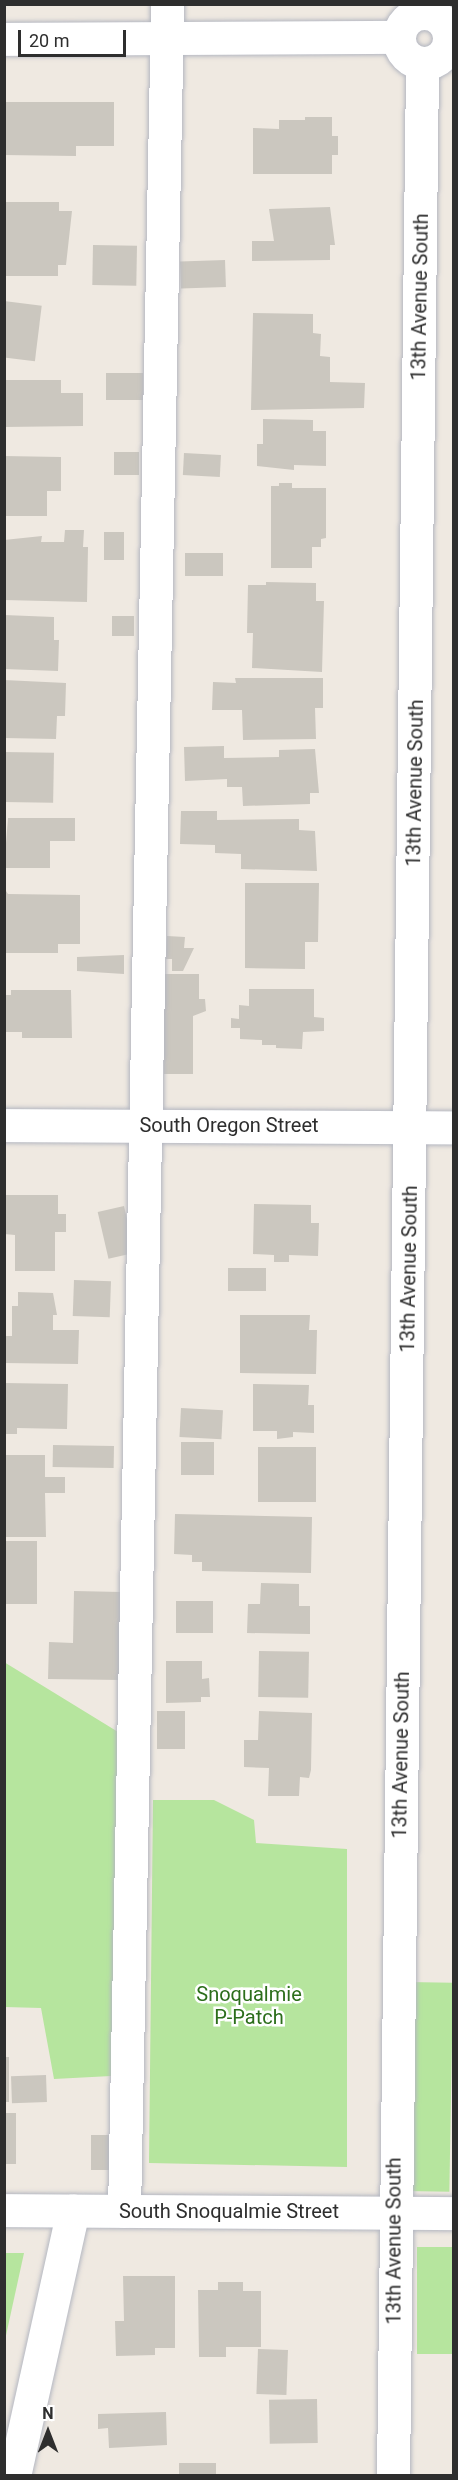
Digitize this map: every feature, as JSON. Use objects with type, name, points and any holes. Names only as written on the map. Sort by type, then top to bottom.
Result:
[{"type":"street","points":[[124,2211],[168,4]]},
{"type":"street","points":[[425,9],[445,23],[451,37],[442,55],[422,63],[405,55],[398,37],[406,19],[425,9]]},
{"type":"street","points":[[4,39],[398,37]]},
{"type":"street","name":"13th Avenue South","points":[[393,2475],[393,2213],[411,1127],[422,63]]},
{"type":"street","name":"South Oregon Street","points":[[4,1125],[453,1127]]},
{"type":"street","name":"South Snoqualmie Street","points":[[4,2210],[453,2213]]},
{"type":"street","points":[[14,2475],[73,2210]]},
{"type":"green space","points":[[4,1662],[123,1735],[111,2076],[54,2079],[41,2008],[5,2007]]},
{"type":"green space","name":"Snoqualmie P-Patch","points":[[153,1800],[214,1800],[254,1820],[256,1843],[347,1849],[347,2167],[149,2163]]},
{"type":"green space","points":[[407,1982],[453,1983],[449,2192],[403,2191]]},
{"type":"green space","points":[[417,2247],[453,2247],[453,2354],[417,2354]]},
{"type":"green space","points":[[4,2253],[24,2253],[5,2340]]},
{"type":"building","points":[[4,102],[114,102],[114,146],[76,146],[76,156],[4,155]]},
{"type":"building","points":[[305,117],[332,117],[332,136],[338,136],[338,155],[332,155],[332,174],[253,174],[253,128],[279,129],[279,120],[305,120]]},
{"type":"building","points":[[6,202],[59,202],[59,211],[72,211],[66,265],[58,265],[58,276],[4,276]]},
{"type":"building","points":[[330,207],[335,245],[330,245],[330,260],[252,261],[252,241],[274,241],[269,209]]},
{"type":"building","points":[[93,245],[137,246],[136,286],[92,285]]},
{"type":"building","points":[[225,260],[226,287],[181,289],[180,262]]},
{"type":"building","points":[[4,301],[42,306],[35,361],[4,357]]},
{"type":"building","points":[[253,313],[313,314],[313,333],[321,334],[320,356],[330,357],[330,382],[365,383],[364,408],[251,410]]},
{"type":"building","points":[[106,373],[143,373],[143,400],[106,400]]},
{"type":"building","points":[[6,380],[61,380],[61,393],[83,393],[83,426],[4,427]]},
{"type":"building","points":[[263,419],[313,420],[313,431],[326,431],[326,466],[294,465],[294,470],[257,466],[257,444],[263,444]]},
{"type":"building","points":[[114,452],[139,452],[139,475],[114,475]]},
{"type":"building","points":[[184,453],[221,455],[220,477],[183,475]]},
{"type":"building","points":[[4,456],[61,457],[61,491],[47,491],[47,516],[4,516]]},
{"type":"building","points":[[279,483],[292,483],[292,488],[326,488],[326,538],[321,539],[321,547],[312,547],[312,568],[271,568],[271,486],[279,486]]},
{"type":"building","points":[[65,530],[84,530],[83,547],[88,547],[87,602],[4,600],[4,540],[42,536],[41,542],[64,542]]},
{"type":"building","points":[[104,532],[124,532],[124,560],[104,560]]},
{"type":"building","points":[[185,553],[223,553],[223,576],[185,576]]},
{"type":"building","points":[[266,582],[316,583],[316,601],[324,601],[322,672],[252,668],[253,633],[247,633],[248,585],[266,585]]},
{"type":"building","points":[[4,615],[54,617],[54,640],[59,640],[58,671],[4,669]]},
{"type":"building","points":[[112,616],[134,616],[134,636],[112,636]]},
{"type":"building","points":[[235,678],[323,678],[323,708],[315,708],[316,739],[243,740],[242,710],[212,710],[213,682],[236,683]]},
{"type":"building","points":[[4,680],[66,683],[65,716],[57,716],[56,739],[4,738]]},
{"type":"building","points":[[224,746],[224,758],[279,757],[279,750],[315,749],[319,793],[310,793],[310,804],[243,806],[242,787],[227,787],[227,779],[185,781],[184,747]]},
{"type":"building","points":[[4,752],[54,753],[53,803],[4,802]]},
{"type":"building","points":[[181,811],[217,811],[217,820],[299,819],[299,830],[315,831],[317,871],[241,869],[241,854],[215,853],[215,845],[180,844]]},
{"type":"building","points":[[8,818],[75,818],[75,841],[50,841],[50,868],[4,868]]},
{"type":"building","points":[[245,883],[319,883],[318,942],[305,942],[305,969],[245,968]]},
{"type":"building","points":[[4,888],[8,894],[80,895],[80,944],[58,944],[58,953],[4,953]]},
{"type":"building","points":[[167,936],[185,937],[184,948],[194,948],[183,971],[172,971],[172,959],[166,959]]},
{"type":"building","points":[[124,955],[124,974],[77,971],[77,957]]},
{"type":"building","points":[[164,974],[199,974],[199,999],[205,999],[206,1011],[193,1016],[193,1074],[164,1074]]},
{"type":"building","points":[[249,989],[314,989],[314,1017],[324,1018],[324,1031],[303,1032],[302,1049],[276,1048],[276,1045],[262,1045],[262,1040],[240,1039],[240,1028],[231,1028],[231,1018],[239,1019],[239,1005],[249,1006]]},
{"type":"building","points":[[11,990],[71,990],[72,1038],[22,1038],[22,1032],[4,1032],[4,995],[11,995]]},
{"type":"building","points":[[4,1195],[58,1195],[58,1214],[66,1214],[66,1232],[55,1232],[55,1271],[15,1271],[15,1235],[4,1234]]},
{"type":"building","points":[[254,1204],[311,1205],[311,1223],[319,1223],[318,1256],[289,1255],[289,1262],[274,1262],[274,1255],[253,1254]]},
{"type":"building","points":[[124,1206],[135,1253],[108,1259],[98,1212]]},
{"type":"building","points":[[228,1268],[266,1268],[266,1291],[228,1291]]},
{"type":"building","points":[[74,1280],[111,1281],[110,1317],[73,1316]]},
{"type":"building","points":[[18,1292],[53,1293],[57,1315],[53,1315],[53,1330],[79,1330],[78,1364],[4,1363],[4,1336],[12,1336],[12,1306],[18,1306]]},
{"type":"building","points":[[240,1315],[310,1315],[309,1330],[317,1330],[316,1374],[240,1373]]},
{"type":"building","points":[[4,1383],[68,1384],[67,1429],[17,1428],[17,1434],[4,1434]]},
{"type":"building","points":[[253,1384],[309,1385],[308,1405],[314,1405],[314,1433],[293,1432],[293,1437],[277,1439],[277,1431],[253,1431]]},
{"type":"building","points":[[181,1408],[223,1410],[221,1439],[179,1437]]},
{"type":"building","points":[[181,1442],[214,1442],[214,1475],[181,1475]]},
{"type":"building","points":[[53,1445],[114,1446],[114,1468],[53,1467]]},
{"type":"building","points":[[258,1447],[316,1447],[316,1502],[258,1502]]},
{"type":"building","points":[[5,1455],[45,1455],[45,1477],[65,1477],[65,1493],[45,1493],[46,1537],[5,1537]]},
{"type":"building","points":[[175,1514],[312,1517],[311,1573],[202,1571],[202,1562],[192,1562],[192,1555],[174,1554]]},
{"type":"building","points":[[4,1541],[37,1541],[37,1604],[4,1604]]},
{"type":"building","points":[[261,1583],[299,1584],[299,1606],[310,1606],[310,1634],[247,1633],[248,1604],[260,1604]]},
{"type":"building","points":[[74,1591],[121,1592],[120,1680],[48,1679],[49,1642],[73,1643]]},
{"type":"building","points":[[176,1601],[213,1601],[213,1633],[176,1633]]},
{"type":"building","points":[[259,1651],[309,1652],[308,1698],[258,1697]]},
{"type":"building","points":[[166,1661],[202,1661],[202,1679],[209,1678],[210,1697],[201,1697],[201,1702],[166,1703]]},
{"type":"building","points":[[157,1711],[185,1711],[185,1749],[157,1749]]},
{"type":"building","points":[[259,1711],[312,1713],[311,1770],[309,1778],[300,1777],[299,1796],[268,1796],[269,1768],[244,1767],[244,1740],[258,1740]]},
{"type":"building","points":[[4,2057],[9,2057],[9,2102],[4,2102]]},
{"type":"building","points":[[46,2075],[47,2102],[12,2103],[11,2076]]},
{"type":"building","points":[[4,2113],[16,2113],[16,2164],[4,2164]]},
{"type":"building","points":[[91,2135],[113,2135],[113,2170],[91,2170]]},
{"type":"building","points":[[123,2276],[175,2276],[175,2348],[155,2348],[155,2355],[116,2356],[115,2321],[124,2321]]},
{"type":"building","points":[[218,2282],[243,2282],[243,2291],[261,2291],[261,2347],[226,2347],[226,2357],[199,2357],[198,2290],[218,2290]]},
{"type":"building","points":[[258,2349],[288,2350],[286,2395],[256,2394]]},
{"type":"building","points":[[317,2399],[318,2443],[270,2444],[269,2400]]},
{"type":"building","points":[[166,2412],[167,2445],[109,2448],[108,2428],[98,2429],[98,2414]]},
{"type":"building","points":[[179,2463],[216,2463],[216,2476],[179,2476]]}]
